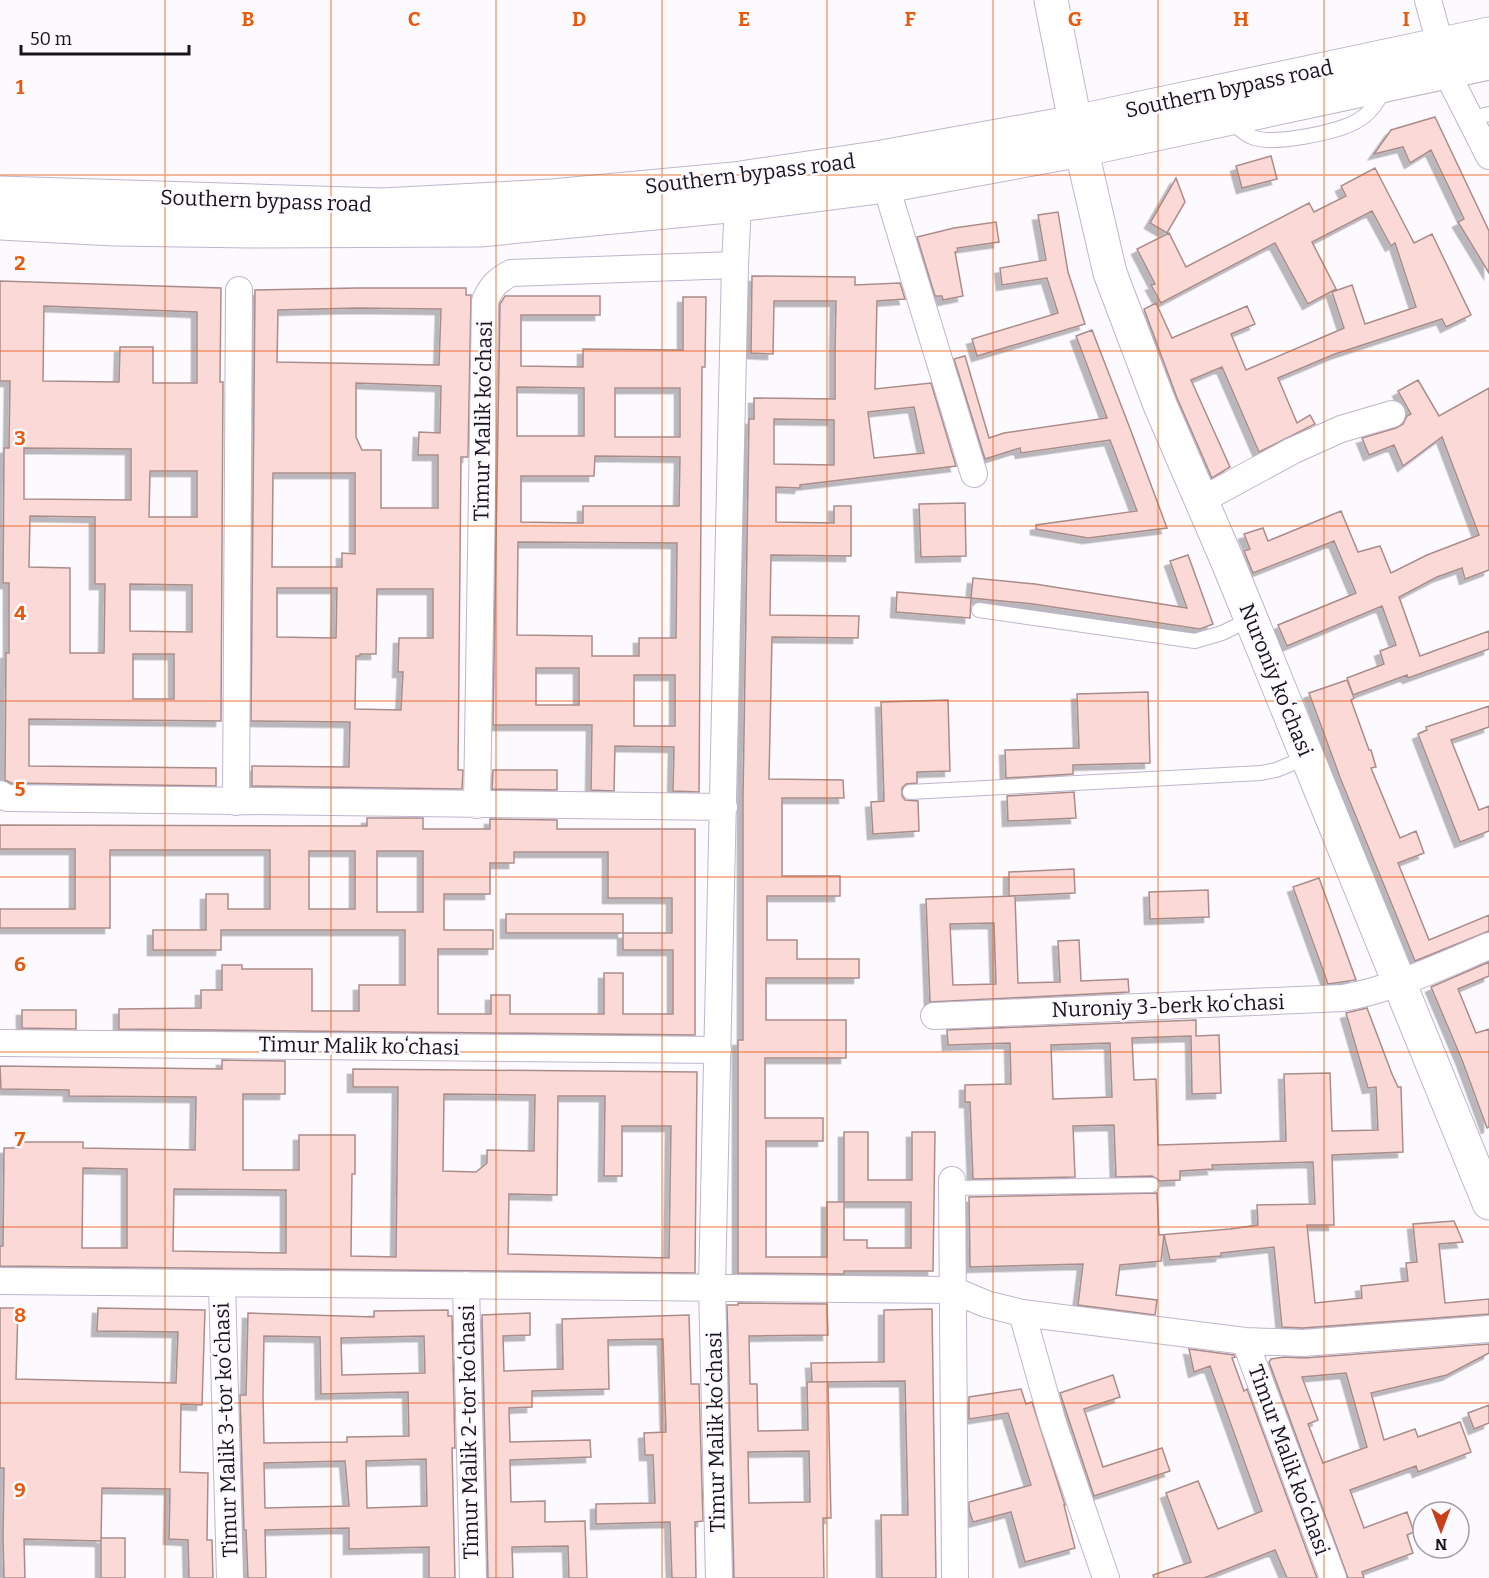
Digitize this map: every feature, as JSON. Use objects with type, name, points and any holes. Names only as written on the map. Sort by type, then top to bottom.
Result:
[{"type":"main road","name":"Nuroniy koʻchasi","points":[[1051,0],[1078,136],[1110,273],[1160,405],[1202,500],[1308,757],[1489,1203]]},
{"type":"main road","name":"Southern bypass road","points":[[0,193],[382,205],[552,196],[734,179],[882,157],[1228,119],[1386,84],[1489,34]]},
{"type":"main road","name":"Southern bypass road","points":[[0,223],[114,229],[228,231],[480,230],[738,205],[886,186],[1078,136],[1443,57],[1489,63]]},
{"type":"street","points":[[1428,0],[1443,57],[1480,116],[1489,156]]},
{"type":"street","points":[[886,186],[974,474]]},
{"type":"street","name":"Timur Malik koʻchasi","points":[[719,1578],[712,1286],[738,205]]},
{"type":"street","name":"Timur Malik koʻchasi","points":[[477,805],[485,301],[489,290],[498,280],[511,273],[735,265]]},
{"type":"street","points":[[236,802],[238,290]]},
{"type":"street","points":[[1202,500],[1292,451],[1341,429],[1392,414]]},
{"type":"street","points":[[2,797],[724,807]]},
{"type":"street","name":"Nuroniy 3-berk koʻchasi","points":[[934,1016],[1319,1000],[1367,994],[1400,983],[1489,946]]},
{"type":"street","name":"Timur Malik koʻchasi","points":[[0,1043],[718,1050]]},
{"type":"street","points":[[952,1184],[955,1578]]},
{"type":"street","name":"Timur Malik koʻchasi","points":[[0,1281],[953,1290],[986,1304],[1022,1312],[1245,1341],[1303,1343],[1489,1329]]},
{"type":"street","name":"Timur Malik 3-tor koʻchasi","points":[[222,1283],[230,1578]]},
{"type":"street","name":"Timur Malik 2-tor koʻchasi","points":[[466,1285],[473,1578]]},
{"type":"street","points":[[1022,1312],[1053,1423],[1106,1578]]},
{"type":"street","name":"Timur Malik koʻchasi","points":[[1245,1341],[1332,1578]]},
{"type":"lane","points":[[979,610],[1195,641],[1215,636],[1251,619]]},
{"type":"lane","points":[[910,792],[1261,772],[1288,766],[1308,757]]},
{"type":"lane","points":[[952,1184],[1152,1185]]},
{"type":"building","points":[[1435,117],[1489,231],[1489,273],[1458,222],[1464,219],[1431,150],[1410,163],[1403,147],[1374,154],[1391,130]]},
{"type":"building","points":[[1271,156],[1277,179],[1242,188],[1236,166]]},
{"type":"building","points":[[1375,168],[1414,243],[1432,234],[1471,315],[1446,327],[1442,319],[1335,354],[1278,378],[1297,423],[1310,415],[1315,424],[1259,452],[1222,367],[1191,380],[1230,467],[1212,478],[1177,398],[1144,309],[1156,303],[1172,338],[1247,306],[1255,324],[1231,334],[1246,370],[1344,328],[1332,292],[1352,285],[1365,324],[1416,307],[1395,243],[1391,246],[1372,211],[1312,242],[1336,289],[1308,304],[1275,243],[1161,303],[1151,285],[1155,284],[1137,249],[1169,233],[1186,267],[1309,203],[1314,212],[1346,196],[1341,186]]},
{"type":"building","points":[[1176,178],[1185,202],[1167,233],[1150,223]]},
{"type":"building","points":[[1058,212],[1068,272],[1085,324],[977,356],[972,339],[1058,313],[1047,278],[1002,285],[1000,268],[1046,260],[1038,215]]},
{"type":"building","points":[[996,222],[999,242],[957,248],[958,251],[955,252],[963,296],[943,300],[942,296],[935,296],[917,237],[954,228]]},
{"type":"building","points":[[752,276],[855,277],[855,285],[900,283],[905,299],[877,301],[875,389],[931,383],[956,466],[800,485],[800,488],[776,487],[776,522],[834,523],[834,506],[851,506],[851,556],[771,555],[770,615],[859,616],[858,638],[772,637],[769,779],[843,780],[844,798],[782,798],[782,876],[840,876],[840,896],[767,896],[767,940],[797,940],[797,959],[859,959],[859,978],[766,978],[766,1020],[846,1020],[846,1058],[765,1058],[765,1118],[823,1118],[823,1141],[766,1141],[766,1257],[827,1257],[827,1202],[844,1202],[844,1132],[868,1132],[868,1180],[912,1180],[912,1132],[935,1132],[933,1271],[844,1271],[844,1274],[738,1273],[738,1040],[743,1040],[743,797],[749,419],[754,419],[754,398],[835,399],[836,301],[774,301],[773,354],[751,353]],"holes":[[[914,407],[924,453],[874,458],[868,412]],[[774,419],[834,420],[834,465],[774,464]],[[844,1202],[911,1202],[911,1248],[867,1248],[867,1240],[844,1240]]]},
{"type":"building","points":[[0,281],[221,288],[220,382],[223,382],[221,721],[29,719],[29,766],[216,768],[216,786],[11,783],[5,780],[9,583],[3,583],[4,448],[9,448],[10,381],[0,381]],"holes":[[[44,306],[197,312],[197,383],[153,383],[153,347],[120,347],[119,382],[43,381]],[[24,448],[131,449],[131,500],[24,499]],[[150,471],[197,471],[197,517],[149,517]],[[30,516],[95,517],[95,584],[105,584],[104,653],[70,653],[70,568],[29,567]],[[130,584],[192,585],[192,632],[130,631]],[[133,654],[174,654],[174,699],[133,699]]]},
{"type":"building","points":[[466,288],[466,295],[471,295],[468,457],[461,457],[458,770],[463,770],[462,789],[252,786],[252,766],[349,767],[350,722],[251,721],[255,290]],"holes":[[[441,309],[439,365],[277,362],[278,310]],[[356,383],[441,386],[440,433],[419,432],[418,455],[438,455],[438,508],[381,508],[381,450],[362,450],[356,437]],[[273,473],[355,473],[355,554],[342,553],[342,567],[272,567]],[[277,588],[337,588],[336,638],[277,637]],[[377,589],[433,589],[433,638],[399,638],[398,672],[403,672],[401,710],[355,709],[356,656],[376,654]]]},
{"type":"building","points":[[505,296],[600,296],[600,315],[521,315],[521,366],[583,367],[583,349],[683,350],[683,297],[706,297],[705,367],[702,367],[699,792],[673,791],[674,747],[615,746],[614,791],[591,790],[592,725],[493,725],[500,304]],"holes":[[[517,387],[584,388],[584,436],[517,436]],[[615,388],[680,388],[680,437],[615,437]],[[595,456],[680,457],[679,506],[583,506],[583,523],[521,522],[521,476],[594,476]],[[518,542],[677,543],[676,638],[639,638],[639,656],[592,656],[592,636],[517,635]],[[536,668],[579,668],[579,705],[536,705]],[[634,675],[675,675],[675,726],[634,726]]]},
{"type":"building","points":[[1092,330],[1167,528],[1088,538],[1036,529],[1036,525],[1137,511],[1110,440],[1021,453],[1020,448],[985,459],[954,359],[965,356],[989,438],[1004,433],[1107,418],[1076,336]]},
{"type":"building","points":[[1418,380],[1439,416],[1489,388],[1489,570],[1465,579],[1462,568],[1437,577],[1399,597],[1420,656],[1489,631],[1489,649],[1353,695],[1347,678],[1384,664],[1380,651],[1396,645],[1382,606],[1287,646],[1278,625],[1356,593],[1334,541],[1253,573],[1244,551],[1250,549],[1244,534],[1263,528],[1268,541],[1341,511],[1358,552],[1380,546],[1391,573],[1427,555],[1479,535],[1442,437],[1403,466],[1394,445],[1369,455],[1362,438],[1403,424],[1407,416],[1411,414],[1398,391]]},
{"type":"building","points":[[965,503],[966,556],[921,557],[919,504]]},
{"type":"building","points":[[1188,555],[1213,624],[1200,629],[1033,604],[971,598],[973,578],[1035,584],[1187,608],[1170,561]]},
{"type":"building","points":[[897,592],[971,598],[970,618],[896,612]]},
{"type":"building","points":[[1347,680],[1354,698],[1351,700],[1376,767],[1371,768],[1400,838],[1416,831],[1424,853],[1398,863],[1429,940],[1489,915],[1489,931],[1415,961],[1341,780],[1309,693]]},
{"type":"building","points":[[1148,692],[1150,763],[1073,765],[1073,774],[1006,778],[1005,750],[1079,748],[1077,694]]},
{"type":"building","points":[[948,700],[950,771],[917,772],[917,783],[906,784],[902,788],[902,796],[905,800],[918,801],[919,831],[873,834],[871,802],[884,801],[881,702]]},
{"type":"building","points":[[1489,706],[1489,727],[1451,740],[1479,810],[1489,806],[1489,831],[1460,842],[1418,734],[1427,730],[1426,727]]},
{"type":"building","points":[[493,770],[557,770],[557,790],[492,789]]},
{"type":"building","points":[[1074,792],[1076,818],[1008,821],[1007,796]]},
{"type":"building","points":[[367,818],[423,818],[423,829],[490,829],[490,819],[557,820],[557,829],[695,829],[695,1035],[119,1029],[119,1009],[201,1008],[201,990],[222,990],[222,965],[242,965],[242,969],[312,969],[312,1011],[359,1011],[359,985],[405,985],[405,930],[221,930],[221,950],[153,950],[153,930],[206,930],[206,894],[228,894],[228,909],[270,909],[270,850],[110,850],[110,928],[0,928],[0,909],[75,909],[75,849],[0,849],[0,825],[367,826]],"holes":[[[309,851],[355,851],[355,909],[309,909]],[[377,851],[423,851],[423,912],[377,912]],[[514,852],[608,852],[608,898],[672,898],[672,933],[623,933],[623,950],[673,950],[673,1014],[623,1014],[623,973],[604,973],[604,1014],[510,1014],[510,995],[491,995],[491,1014],[438,1014],[438,949],[493,949],[493,930],[444,930],[444,894],[490,894],[490,863],[514,863]]]},
{"type":"building","points":[[1074,869],[1075,893],[1009,896],[1009,872]]},
{"type":"building","points":[[1319,878],[1356,980],[1328,984],[1293,887]]},
{"type":"building","points":[[1208,890],[1209,917],[1150,919],[1149,892]]},
{"type":"building","points":[[1015,896],[1018,983],[1060,982],[1058,941],[1079,940],[1081,981],[1128,979],[1129,992],[930,1002],[926,899]],"holes":[[[994,923],[996,984],[953,985],[950,924]]]},
{"type":"building","points":[[506,914],[623,914],[623,933],[506,933]]},
{"type":"building","points":[[1489,962],[1489,976],[1458,989],[1476,1033],[1489,1029],[1489,1127],[1487,1128],[1462,1060],[1431,987]]},
{"type":"building","points":[[1367,1008],[1392,1074],[1398,1087],[1401,1087],[1403,1152],[1332,1155],[1334,1225],[1307,1225],[1315,1303],[1362,1298],[1361,1286],[1408,1281],[1406,1263],[1417,1262],[1413,1224],[1454,1221],[1463,1242],[1439,1244],[1445,1303],[1489,1299],[1489,1314],[1303,1328],[1282,1327],[1274,1247],[1221,1253],[1221,1256],[1170,1260],[1164,1235],[1161,1261],[1120,1265],[1116,1295],[1157,1300],[1155,1315],[1078,1305],[1083,1264],[970,1267],[969,1197],[1157,1193],[1159,1235],[1230,1229],[1258,1225],[1257,1205],[1315,1204],[1313,1162],[1212,1165],[1213,1169],[1180,1171],[1180,1180],[1160,1181],[1152,1176],[1116,1177],[1114,1125],[1073,1126],[1075,1177],[973,1179],[970,1102],[965,1102],[965,1085],[1011,1084],[1010,1043],[948,1045],[947,1030],[1196,1020],[1196,1036],[1219,1035],[1221,1093],[1192,1094],[1191,1036],[1132,1038],[1134,1080],[1156,1079],[1158,1145],[1286,1141],[1284,1074],[1330,1073],[1332,1131],[1378,1130],[1376,1087],[1368,1088],[1346,1013]],"holes":[[[1110,1043],[1112,1097],[1053,1099],[1051,1045]]]},
{"type":"building","points":[[22,1010],[76,1010],[76,1029],[22,1028]]},
{"type":"building","points":[[222,1060],[285,1061],[285,1094],[243,1094],[243,1170],[299,1170],[299,1135],[355,1135],[351,1256],[396,1257],[398,1087],[353,1087],[353,1069],[697,1072],[695,1273],[0,1266],[0,1246],[3,1246],[4,1148],[18,1148],[18,1142],[83,1142],[83,1148],[195,1150],[196,1097],[69,1096],[69,1090],[1,1089],[0,1066],[222,1069]],"holes":[[[444,1094],[535,1095],[534,1151],[487,1150],[487,1163],[476,1172],[443,1171]],[[558,1096],[605,1096],[604,1176],[622,1176],[622,1126],[671,1126],[669,1258],[508,1254],[509,1194],[557,1195]],[[83,1168],[127,1169],[127,1248],[82,1248]],[[174,1189],[286,1190],[286,1253],[173,1251]]]},
{"type":"building","points":[[738,1303],[827,1304],[828,1335],[749,1336],[750,1384],[757,1384],[758,1431],[808,1430],[807,1382],[828,1382],[831,1518],[823,1518],[824,1578],[734,1578],[727,1305],[738,1305]],"holes":[[[809,1451],[810,1502],[749,1503],[748,1452]]]},
{"type":"building","points":[[0,1308],[18,1308],[16,1379],[176,1383],[178,1332],[97,1331],[98,1308],[205,1310],[202,1405],[181,1404],[180,1472],[208,1473],[207,1540],[212,1540],[213,1578],[189,1578],[188,1540],[169,1539],[170,1489],[102,1488],[101,1541],[24,1539],[25,1578],[4,1578],[4,1468],[0,1468]]},
{"type":"building","points":[[932,1309],[936,1578],[882,1578],[881,1515],[908,1515],[905,1381],[812,1382],[811,1363],[884,1362],[884,1310]]},
{"type":"building","points":[[448,1310],[448,1316],[452,1316],[455,1578],[429,1578],[429,1547],[349,1549],[349,1528],[265,1530],[266,1578],[248,1578],[246,1530],[244,1530],[240,1395],[246,1395],[248,1313],[374,1317],[374,1311]],"holes":[[[264,1336],[320,1337],[321,1394],[408,1392],[409,1436],[347,1437],[347,1442],[264,1443]],[[424,1336],[425,1373],[342,1375],[341,1338]],[[426,1459],[427,1506],[367,1508],[366,1461]],[[345,1461],[349,1506],[265,1508],[264,1463]]]},
{"type":"building","points":[[530,1313],[530,1335],[503,1336],[504,1371],[563,1369],[562,1319],[689,1315],[691,1384],[699,1384],[703,1521],[695,1522],[696,1578],[672,1578],[670,1522],[596,1524],[596,1504],[655,1503],[653,1455],[645,1455],[644,1433],[666,1432],[663,1339],[608,1340],[609,1389],[532,1391],[532,1407],[509,1408],[510,1442],[590,1440],[591,1457],[510,1460],[511,1502],[545,1501],[545,1522],[585,1521],[587,1578],[569,1578],[568,1546],[512,1547],[513,1578],[488,1578],[482,1315]]},
{"type":"building","points":[[1489,1344],[1489,1353],[1447,1375],[1371,1393],[1384,1440],[1415,1429],[1418,1437],[1460,1422],[1471,1452],[1418,1472],[1416,1466],[1350,1490],[1364,1528],[1407,1512],[1411,1523],[1411,1533],[1407,1535],[1411,1554],[1362,1572],[1364,1578],[1348,1578],[1269,1362],[1271,1359],[1304,1358]],"holes":[[[1346,1373],[1367,1447],[1323,1463],[1308,1424],[1318,1420],[1302,1377]]]},
{"type":"building","points":[[1189,1349],[1234,1355],[1235,1357],[1232,1358],[1244,1391],[1247,1389],[1317,1578],[1287,1578],[1275,1550],[1204,1578],[1154,1578],[1153,1575],[1191,1562],[1166,1493],[1198,1481],[1218,1529],[1262,1511],[1210,1366],[1194,1372]]},
{"type":"building","points":[[1113,1375],[1120,1397],[1084,1409],[1103,1467],[1162,1448],[1170,1471],[1094,1496],[1060,1393]]},
{"type":"building","points":[[1021,1389],[1026,1404],[1032,1402],[1065,1505],[1075,1548],[1025,1562],[1011,1512],[973,1522],[969,1510],[969,1502],[1031,1485],[1008,1413],[969,1419],[969,1397]]},
{"type":"building","points":[[1489,1405],[1489,1423],[1474,1429],[1468,1413]]},
{"type":"building","points":[[101,1538],[125,1538],[125,1578],[101,1578]]}]
